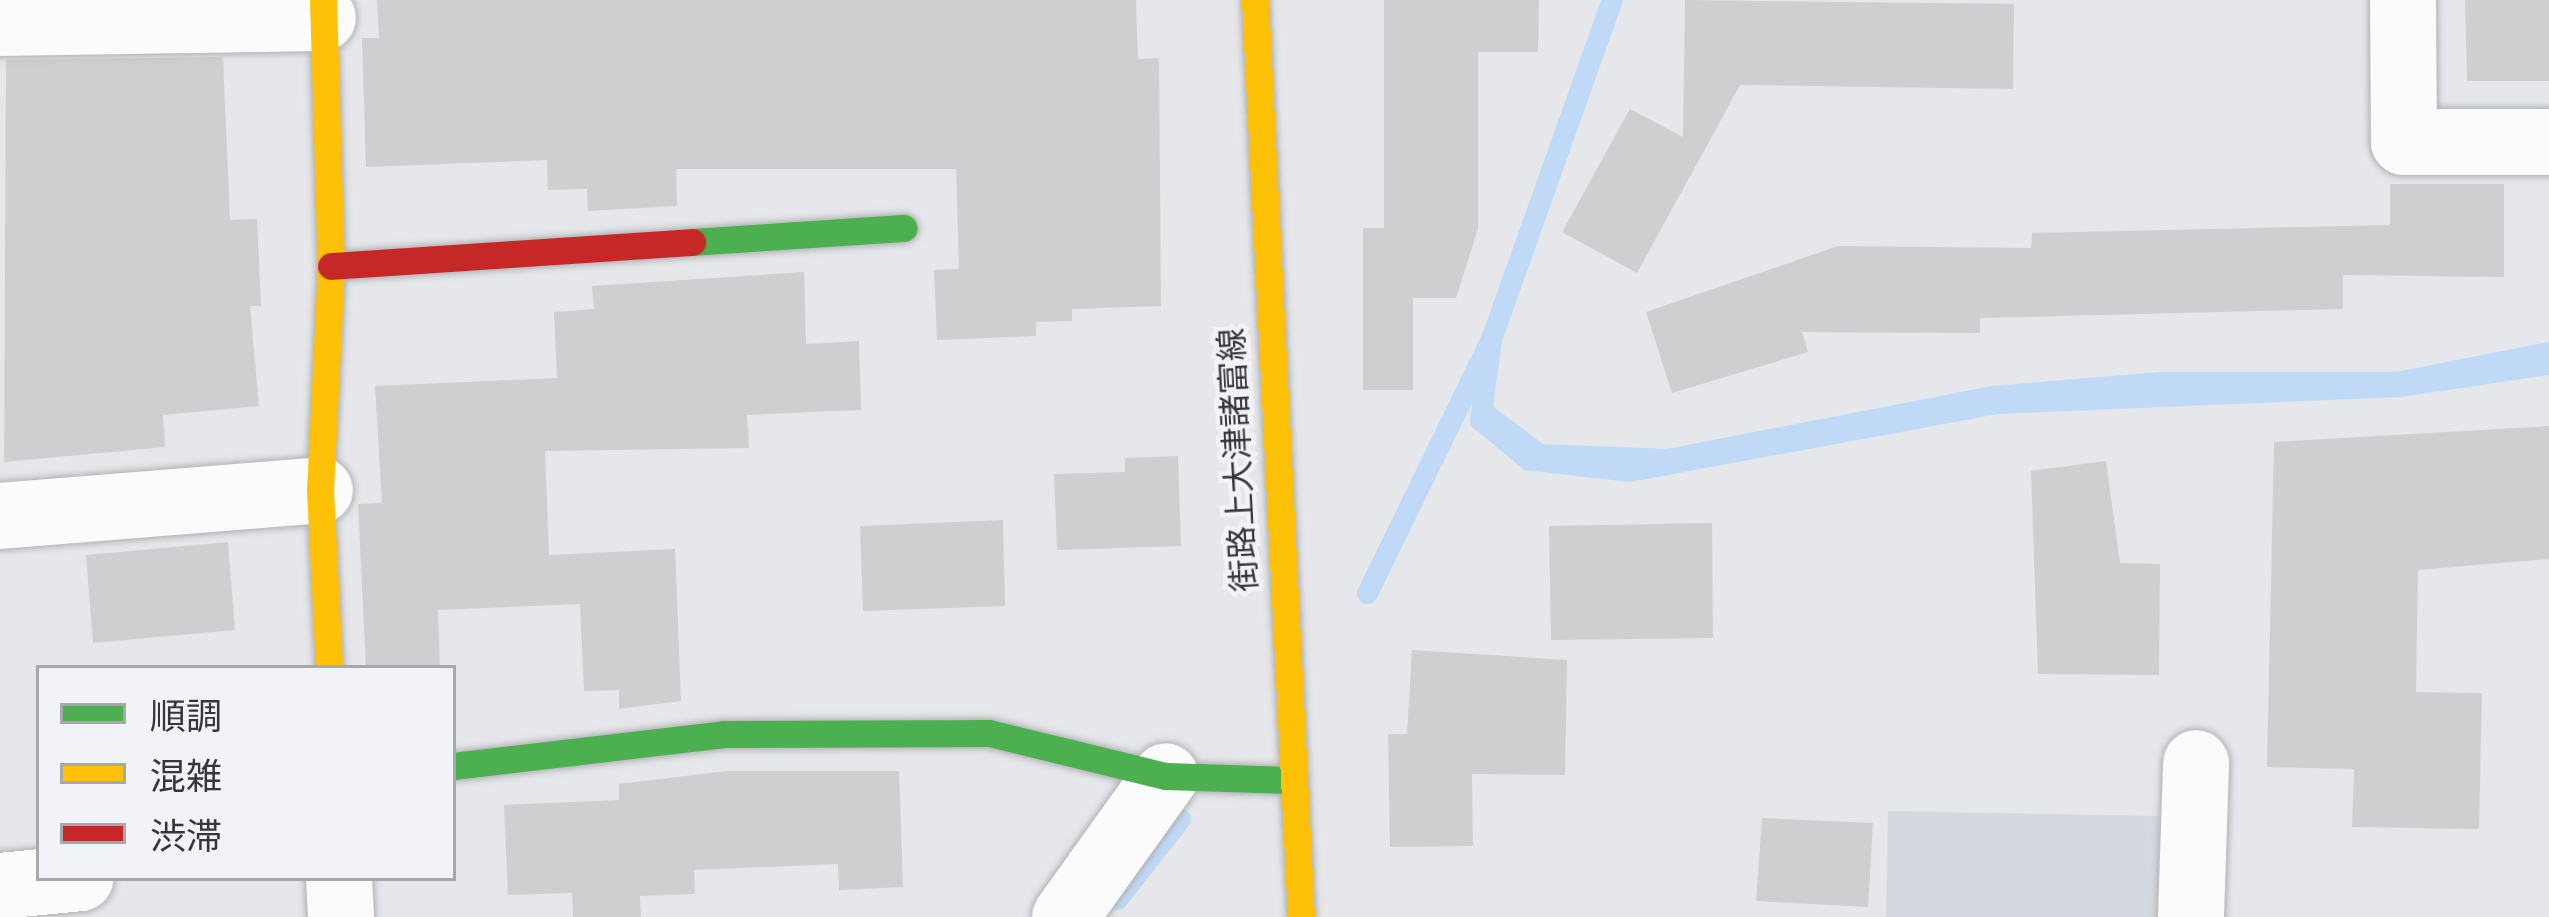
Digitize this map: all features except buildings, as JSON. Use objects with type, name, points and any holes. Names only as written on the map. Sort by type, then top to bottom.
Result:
[{"type":"street","name":"街路上大津諸富線","points":[[1255,0],[1289,780],[1301,917]]},
{"type":"street","points":[[2403,0],[2404,142],[2549,142]]},
{"type":"street","points":[[0,23],[323,9],[332,266],[320,490],[328,665]]},
{"type":"street","points":[[332,266],[904,228]]},
{"type":"street","points":[[0,516],[320,490]]},
{"type":"street","points":[[456,766],[724,734],[989,733],[1166,776],[1289,780]]},
{"type":"street","points":[[2191,917],[2196,763]]},
{"type":"street","points":[[1065,917],[1166,776]]},
{"type":"street","points":[[0,886],[51,881]]},
{"type":"street","points":[[339,881],[341,917]]},
{"type":"shaded area","points":[[1888,811],[2159,816],[2157,917],[1886,917]]},
{"type":"water","points":[[2549,342],[2549,375],[2401,397],[1998,414],[1630,482],[1524,470],[1474,428],[1491,405],[1543,444],[1667,449],[1992,386],[2160,372],[2396,372]]},
{"type":"waterway","points":[[1367,593],[1491,339],[1612,0]]},
{"type":"waterway","points":[[1491,339],[1480,420],[1501,435]]},
{"type":"waterway","points":[[1117,899],[1180,819]]},
{"type":"traffic: fast","points":[[692,242],[904,228]]},
{"type":"traffic: fast","points":[[456,766],[724,734],[989,733],[1166,776],[1289,780]]},
{"type":"traffic: slow","points":[[323,0],[331,266],[320,490],[329,665]]},
{"type":"traffic: slow","points":[[1255,0],[1301,917]]},
{"type":"traffic: jam","points":[[331,266],[692,242]]}]
